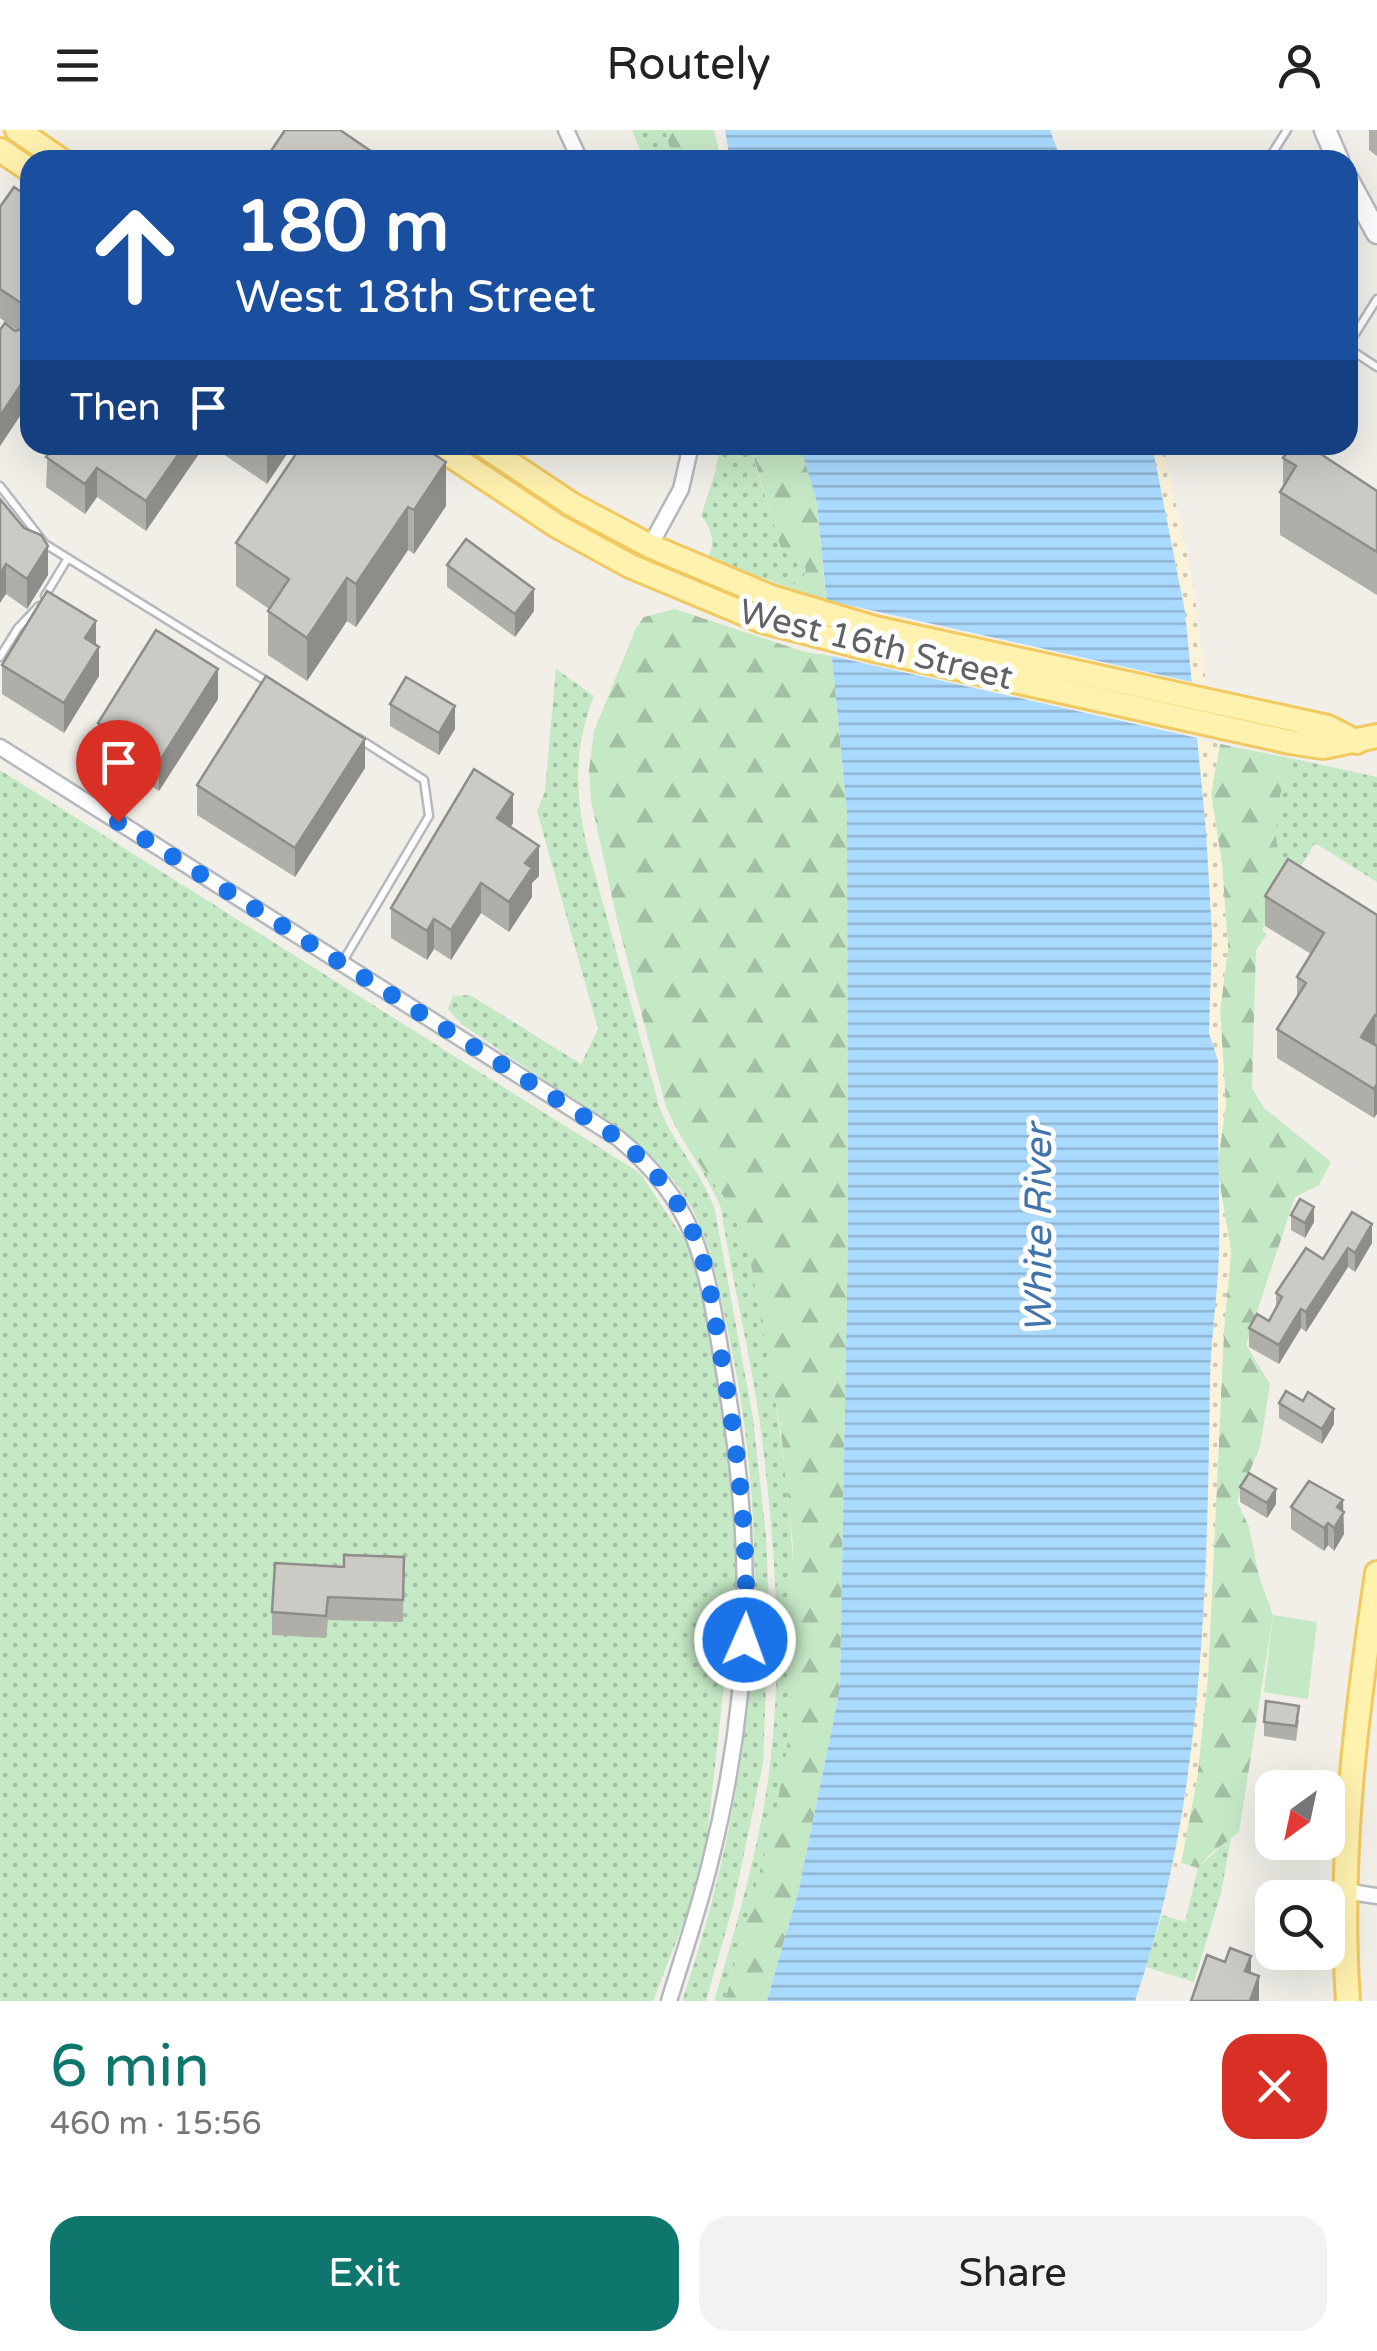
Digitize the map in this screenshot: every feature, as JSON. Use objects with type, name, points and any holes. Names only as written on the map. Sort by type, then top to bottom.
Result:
[{"type":"main road","points":[[17,130],[46,150]]},
{"type":"main road","points":[[1358,199],[1377,234]]},
{"type":"main road","name":"West 16th Street","points":[[450,455],[557,526],[630,566],[762,622],[870,649],[1292,731]]},
{"type":"main road","name":"West 16th Street","points":[[498,455],[571,504],[650,546],[772,597],[875,628],[1292,731],[1324,747],[1353,742],[1377,746]]},
{"type":"main road","points":[[1353,742],[1377,736]]},
{"type":"main road","points":[[1353,742],[1377,756]]},
{"type":"main road","points":[[1345,1880],[1350,1766],[1377,1573]]},
{"type":"main road","points":[[1345,1918],[1348,2001]]},
{"type":"street","points":[[650,546],[681,489],[688,455]]},
{"type":"street","points":[[0,747],[618,1138],[653,1170],[676,1201],[698,1242],[738,1459],[747,1602],[741,1700],[730,1774],[710,1864],[669,2001]]},
{"type":"street","points":[[1345,1891],[1377,1896]]},
{"type":"lane","points":[[1358,330],[1377,299]]},
{"type":"lane","points":[[0,486],[45,544],[272,685]]},
{"type":"lane","points":[[0,657],[18,628],[39,607],[68,558]]},
{"type":"lane","points":[[342,962],[429,816],[424,780],[356,738]]},
{"type":"green space","points":[[632,130],[665,130],[670,150],[640,150]]},
{"type":"green space","points":[[665,130],[714,130],[719,150],[670,150]]},
{"type":"green space","points":[[718,455],[752,455],[782,550],[806,568],[804,577],[789,588],[707,557],[712,536],[701,516]]},
{"type":"green space","points":[[753,455],[803,455],[817,503],[826,600],[789,588],[804,577],[806,568],[782,551]]},
{"type":"green space","points":[[675,609],[805,652],[832,656],[847,811],[848,1238],[840,1689],[799,1889],[767,2001],[725,2001],[776,1811],[790,1730],[793,1545],[781,1432],[748,1247],[723,1196],[685,1143],[666,1107],[617,920],[591,800],[589,770],[594,731],[636,628],[644,617]]},
{"type":"green space","points":[[556,669],[594,696],[578,768],[586,842],[660,1109],[715,1211],[753,1418],[766,1536],[769,1610],[763,1763],[733,1906],[706,2001],[682,2001],[727,1838],[742,1755],[751,1672],[754,1588],[744,1420],[716,1275],[696,1216],[674,1181],[651,1156],[611,1124],[461,1024],[448,1009],[453,996],[470,995],[581,1064],[598,1029],[537,811],[545,791]]},
{"type":"green space","points":[[1220,744],[1295,759],[1281,791],[1276,823],[1288,888],[1262,930],[1267,934],[1256,950],[1252,1088],[1264,1108],[1331,1162],[1319,1185],[1295,1197],[1246,1345],[1270,1384],[1260,1447],[1237,1501],[1249,1527],[1259,1576],[1273,1615],[1239,1832],[1198,1868],[1181,1863],[1197,1779],[1208,1676],[1231,1251],[1217,1168],[1226,1104],[1220,1012],[1228,947],[1222,865],[1211,793]]},
{"type":"green space","points":[[1295,759],[1377,777],[1377,882],[1315,843],[1288,888],[1276,823],[1281,791]]},
{"type":"green space","points":[[0,770],[640,1173],[694,1254],[719,1385],[739,1551],[703,1873],[653,2001],[0,2001]]},
{"type":"green space","points":[[666,1107],[730,1209],[751,1257],[778,1418],[791,1530],[795,1644],[786,1756],[777,1810],[725,2001],[714,2001],[753,1859],[769,1773],[776,1692],[774,1569],[759,1417],[721,1208]]},
{"type":"green space","points":[[1273,1615],[1317,1622],[1308,1699],[1264,1692]]},
{"type":"green space","points":[[1231,1837],[1221,1893],[1194,1982],[1146,1967],[1162,1915],[1185,1922],[1198,1868]]},
{"type":"sand","points":[[1154,455],[1165,455],[1193,582],[1206,684],[1192,681],[1185,612]]},
{"type":"sand","points":[[1197,739],[1220,744],[1211,794],[1222,865],[1228,947],[1220,1012],[1226,1104],[1219,1157],[1218,1061],[1209,1033],[1212,933]]},
{"type":"sand","points":[[1219,1178],[1231,1251],[1208,1676],[1197,1779],[1181,1863],[1172,1873],[1184,1813],[1207,1564]]},
{"type":"water","points":[[725,130],[1050,130],[1057,150],[728,150]]},
{"type":"water","name":"White River","points":[[803,455],[1154,455],[1185,612],[1206,831],[1212,933],[1209,1033],[1218,1061],[1219,1250],[1197,1693],[1175,1849],[1135,2001],[767,2001],[799,1889],[840,1689],[848,1238],[847,811],[817,503]]},
{"type":"pier","points":[[821,599],[1197,683],[1202,739],[827,655]]},
{"type":"building","points":[[285,130],[340,130],[369,150],[272,150]]},
{"type":"building","points":[[14,187],[20,191],[20,302],[0,289],[0,207]]},
{"type":"building","points":[[5,323],[15,331],[20,330],[20,386],[0,416],[0,330]]},
{"type":"building","points":[[178,455],[146,501],[97,468],[85,484],[46,457]]},
{"type":"building","points":[[295,455],[435,455],[446,462],[414,510],[408,507],[356,584],[347,578],[307,638],[268,611],[289,579],[236,543]]},
{"type":"building","points":[[1322,455],[1377,491],[1377,552],[1280,492],[1296,466],[1283,458]]},
{"type":"building","points":[[0,499],[24,528],[41,535],[48,546],[27,579],[6,564],[0,574]]},
{"type":"building","points":[[466,539],[534,589],[515,614],[447,565]]},
{"type":"building","points":[[47,591],[96,621],[85,638],[99,647],[64,703],[2,665]]},
{"type":"building","points":[[156,630],[218,669],[159,762],[98,723]]},
{"type":"building","points":[[266,676],[365,739],[295,848],[197,785]]},
{"type":"building","points":[[406,677],[455,706],[439,733],[390,704]]},
{"type":"building","points":[[474,769],[513,794],[497,818],[539,846],[525,863],[532,868],[509,902],[481,883],[451,930],[434,919],[427,931],[391,908]]},
{"type":"building","points":[[1288,859],[1377,915],[1377,1016],[1361,1037],[1377,1046],[1374,1089],[1277,1029],[1306,983],[1297,977],[1324,933],[1265,896]]},
{"type":"building","points":[[1300,1199],[1314,1207],[1305,1223],[1291,1215]]},
{"type":"building","points":[[1352,1212],[1372,1224],[1355,1253],[1348,1248],[1306,1312],[1301,1309],[1279,1345],[1249,1328],[1257,1314],[1269,1321],[1282,1297],[1276,1293],[1306,1248],[1323,1259]]},
{"type":"building","points":[[1286,1391],[1303,1401],[1308,1392],[1334,1409],[1322,1429],[1279,1403]]},
{"type":"building","points":[[1249,1473],[1276,1489],[1267,1503],[1240,1487]]},
{"type":"building","points":[[1309,1481],[1343,1500],[1337,1507],[1344,1512],[1334,1528],[1328,1523],[1324,1528],[1291,1507]]},
{"type":"building","points":[[344,1555],[404,1557],[403,1600],[328,1597],[326,1616],[272,1612],[275,1563],[344,1567]]},
{"type":"building","points":[[1266,1701],[1299,1706],[1296,1726],[1264,1722]]},
{"type":"building","points":[[1230,1948],[1251,1956],[1245,1971],[1259,1976],[1250,2001],[1191,2001],[1207,1955],[1225,1962]]},
{"type":"route","points":[[118,822],[618,1138],[673,1195],[692,1228],[705,1264],[733,1422],[746,1543],[745,1640]]}]
